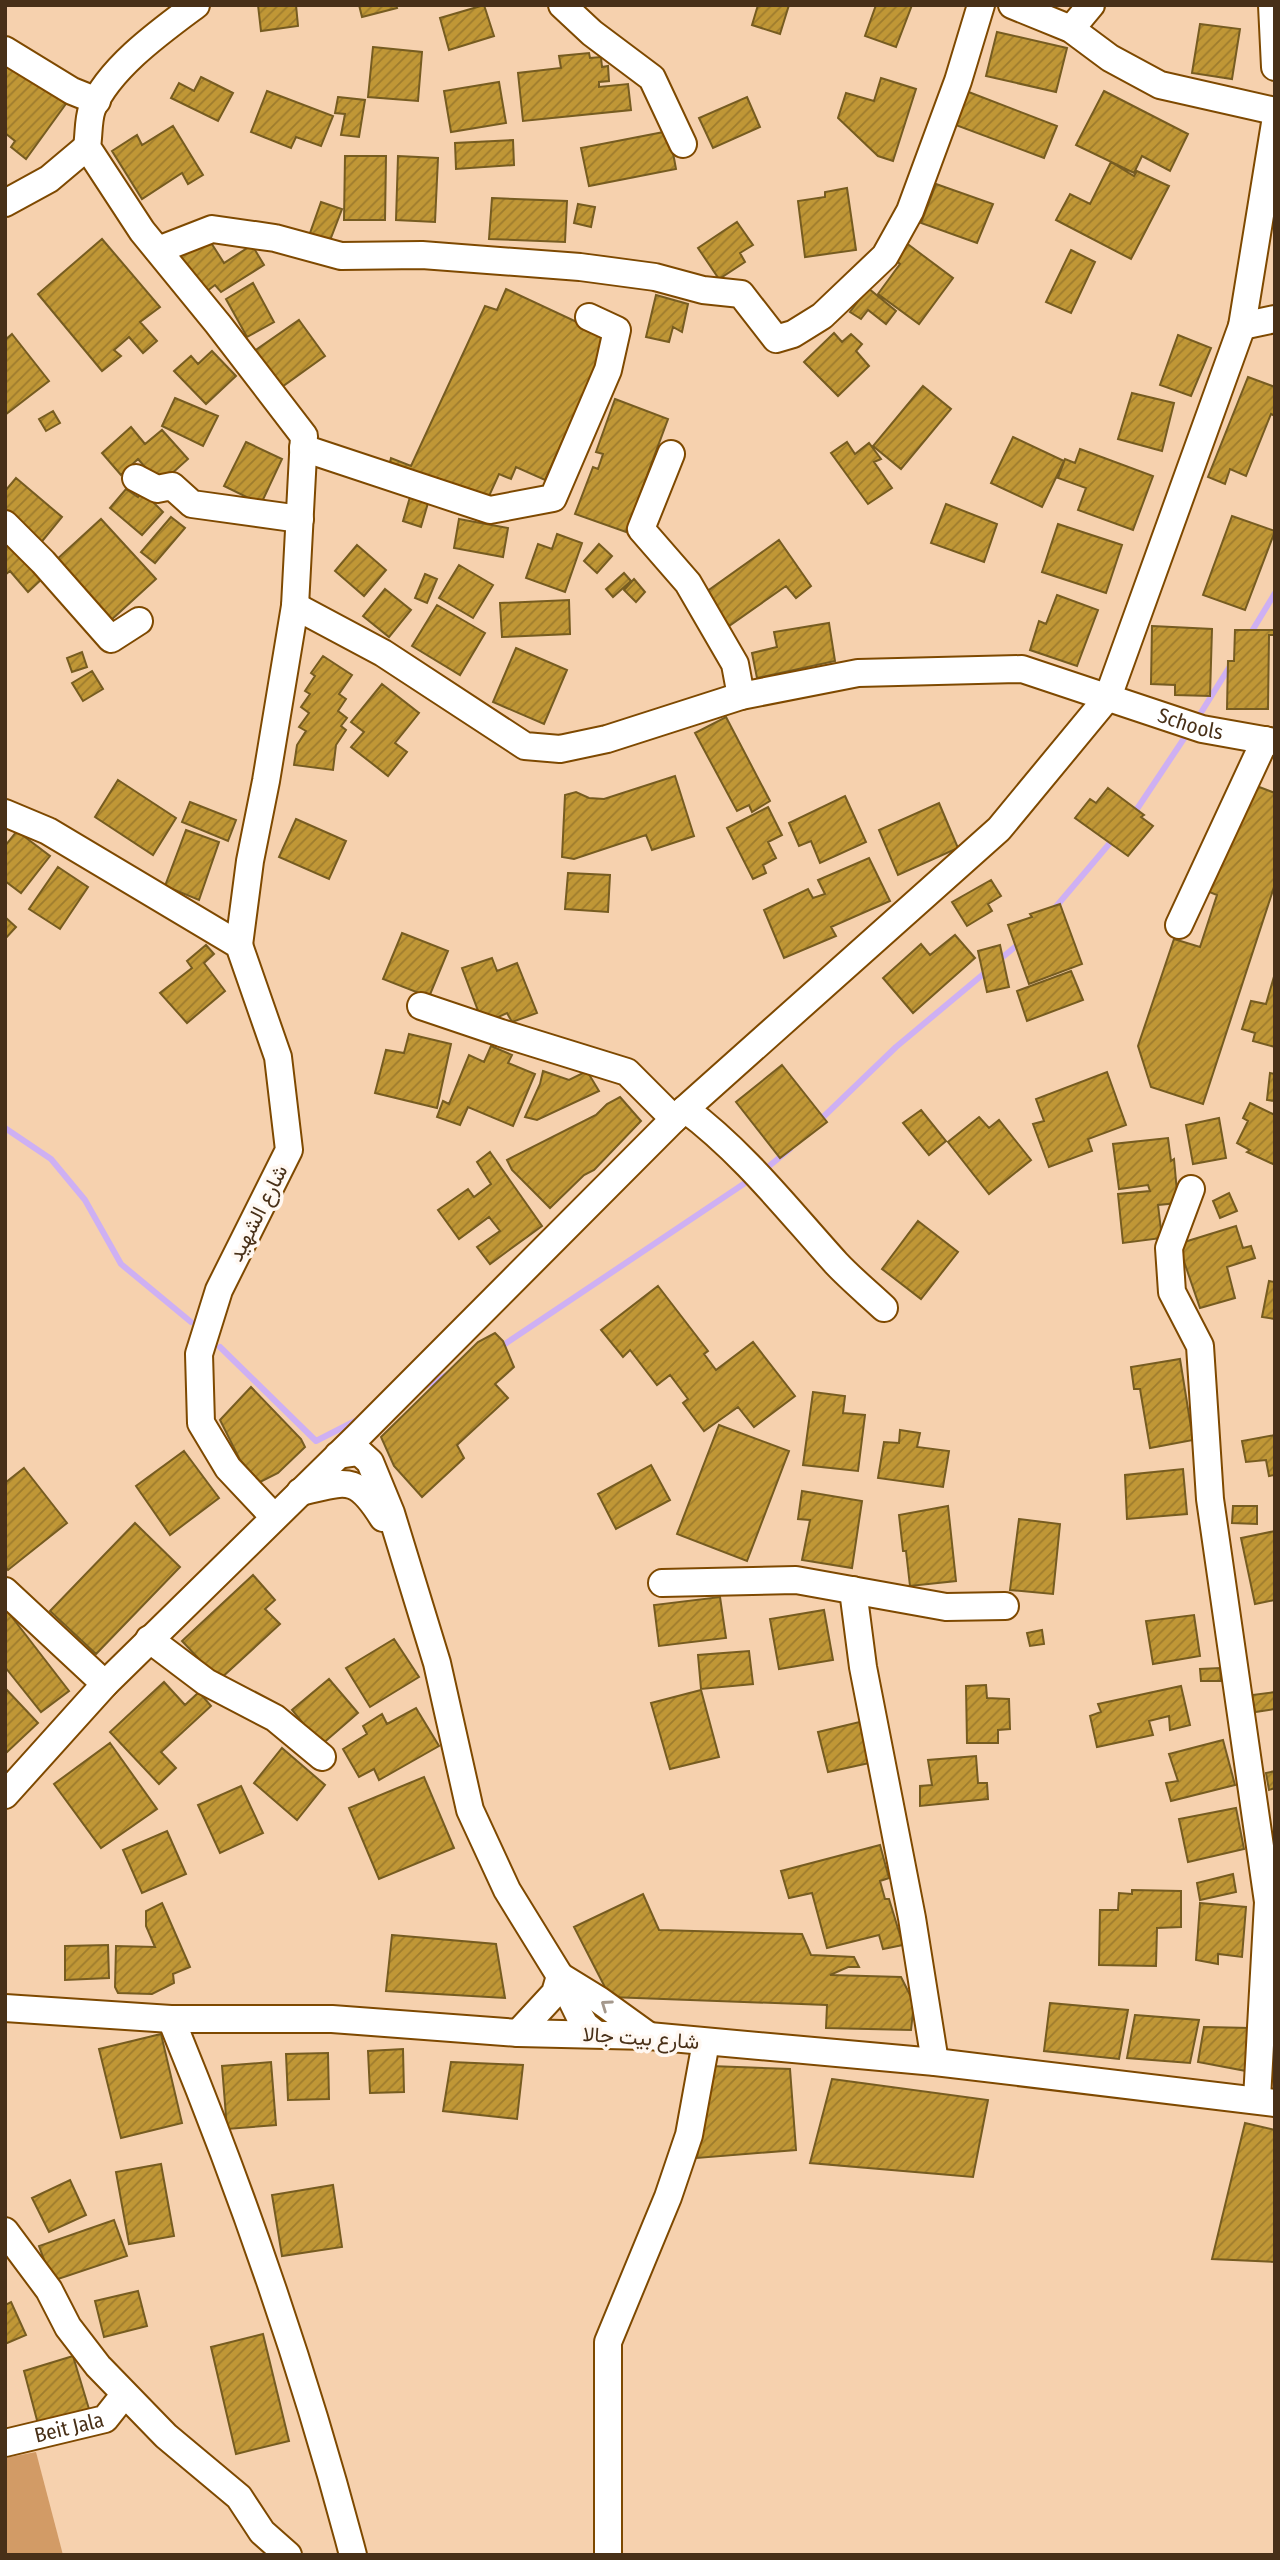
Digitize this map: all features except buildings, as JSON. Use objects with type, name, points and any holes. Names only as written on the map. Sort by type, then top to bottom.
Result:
[{"type":"street","points":[[5,813],[48,831],[239,945],[250,861],[295,606],[304,436],[142,231],[87,147],[92,110],[108,83],[133,55],[197,5]]},
{"type":"street","points":[[562,5],[592,33],[652,78],[683,144]]},
{"type":"street","points":[[158,250],[212,229],[275,238],[341,256],[422,255],[580,267],[655,277],[703,290],[741,294],[776,339],[793,334],[822,316],[885,256],[910,211],[958,81],[981,5]]},
{"type":"street","points":[[1012,5],[1071,29],[1110,58],[1160,85],[1275,111]]},
{"type":"street","points":[[1071,29],[1091,5]]},
{"type":"street","points":[[1272,5],[1275,67]]},
{"type":"street","points":[[5,50],[72,91],[97,102]]},
{"type":"street","points":[[5,1795],[104,1684],[680,1114],[999,829],[1108,697],[1242,326],[1275,122]]},
{"type":"street","points":[[5,203],[49,179],[87,147]]},
{"type":"street","points":[[303,448],[489,510],[553,498],[608,370],[617,330],[589,317]]},
{"type":"street","points":[[1242,326],[1275,319]]},
{"type":"street","points":[[671,454],[641,529],[688,583],[735,664],[741,696]]},
{"type":"street","points":[[136,478],[157,489],[172,486],[192,504],[300,520]]},
{"type":"street","points":[[5,524],[43,562],[111,639],[139,621]]},
{"type":"street","name":"Schools","points":[[295,606],[383,653],[525,746],[560,749],[607,739],[741,696],[858,673],[1022,669],[1202,729],[1270,741]]},
{"type":"street","points":[[1179,925],[1270,741]]},
{"type":"street","name":"شارع الشهيد","points":[[239,945],[278,1057],[289,1150],[219,1290],[199,1354],[201,1423],[228,1468],[274,1517]]},
{"type":"street","points":[[421,1006],[627,1072],[680,1114],[711,1128],[802,1223],[838,1265],[884,1308]]},
{"type":"street","points":[[1191,1189],[1169,1248],[1172,1292],[1200,1346],[1210,1499],[1268,1902],[1270,1988],[1266,2101]]},
{"type":"street","points":[[370,1462],[376,1417]]},
{"type":"street","points":[[338,1455],[359,1452],[370,1462],[390,1513],[437,1663],[470,1810],[507,1890],[560,1976],[580,2027]]},
{"type":"street","points":[[300,1492],[345,1482],[360,1489],[373,1502],[401,1550]]},
{"type":"street","points":[[662,1583],[796,1580],[946,1607],[1005,1606]]},
{"type":"street","points":[[853,1590],[863,1667],[912,1918],[935,2062]]},
{"type":"street","points":[[5,1591],[104,1684]]},
{"type":"street","points":[[149,1639],[206,1682],[275,1718],[322,1758]]},
{"type":"street","points":[[519,2033],[555,1993],[560,1976]]},
{"type":"street","points":[[560,1976],[649,2036]]},
{"type":"street","name":"شارع بيت جالا","points":[[5,2008],[171,2019],[332,2020],[519,2033],[580,2027],[706,2042],[935,2062],[1266,2101]]},
{"type":"street","points":[[171,2019],[255,2234],[327,2456],[353,2555]]},
{"type":"street","points":[[608,2555],[608,2342],[668,2197],[689,2134],[706,2042]]},
{"type":"street","points":[[5,2231],[49,2290],[68,2327],[124,2395],[166,2436],[239,2497],[262,2532],[288,2555]]},
{"type":"street","name":"Beit Jala","points":[[5,2443],[105,2419],[124,2395]]},
{"type":"shaded area","points":[[36,2452],[63,2555],[5,2555],[5,2458]]},
{"type":"waterway","points":[[1249,636],[1275,593]]},
{"type":"waterway","points":[[1197,719],[1232,663]]},
{"type":"waterway","points":[[1133,815],[1189,731]]},
{"type":"waterway","points":[[1054,909],[1115,837]]},
{"type":"waterway","points":[[998,961],[1022,941]]},
{"type":"waterway","points":[[818,1122],[896,1047],[987,971]]},
{"type":"waterway","points":[[5,1128],[51,1159],[85,1200],[121,1264],[191,1322]]},
{"type":"waterway","points":[[763,1171],[790,1149]]},
{"type":"waterway","points":[[499,1348],[751,1179]]},
{"type":"waterway","points":[[220,1347],[316,1441],[361,1418]]},
{"type":"waterway","points":[[421,1388],[449,1374]]}]
